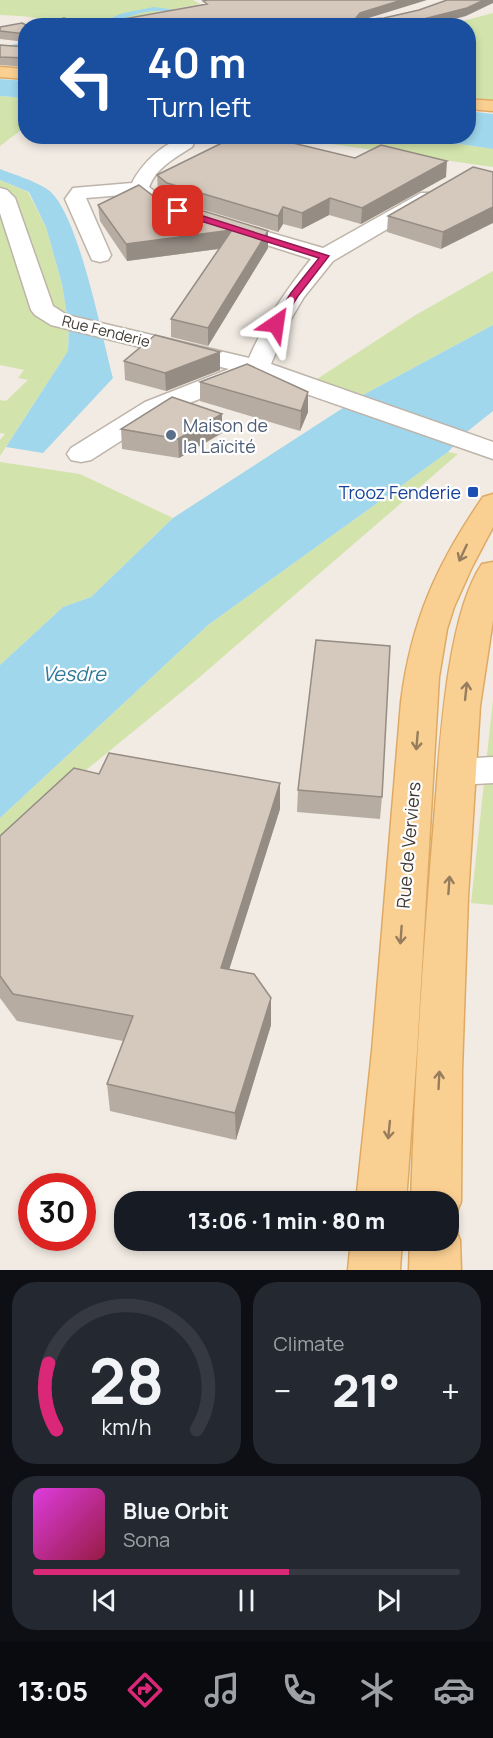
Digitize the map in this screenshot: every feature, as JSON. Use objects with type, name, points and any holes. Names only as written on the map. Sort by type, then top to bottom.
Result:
[{"type":"main road","points":[[0,72],[18,73]]},
{"type":"main road","points":[[476,105],[493,106]]},
{"type":"main road","name":"Rue de Verviers","points":[[382,1191],[390,1121],[401,934],[422,684],[438,608],[466,545],[493,503]]},
{"type":"main road","points":[[436,1191],[436,1130],[444,964],[475,771],[471,651],[477,616],[493,571]]},
{"type":"main road","points":[[374,1270],[376,1251]]},
{"type":"main road","points":[[435,1251],[435,1270]]},
{"type":"street","points":[[139,188],[142,178],[153,164],[183,144]]},
{"type":"street","points":[[100,255],[75,199],[80,192],[139,188],[160,205],[190,215]]},
{"type":"street","points":[[81,454],[154,408],[223,379],[257,368],[276,324],[294,295],[325,256],[444,188]]},
{"type":"street","name":"Rue Fenderie","points":[[0,194],[5,198],[43,310],[58,320],[257,368],[483,448]]},
{"type":"street","points":[[211,221],[325,256]]},
{"type":"green space","points":[[0,0],[193,0],[200,4],[126,18],[36,18],[0,15]]},
{"type":"green space","points":[[493,13],[493,101],[476,98],[474,18]]},
{"type":"green space","points":[[0,96],[18,97],[18,132],[0,146]]},
{"type":"green space","points":[[331,144],[460,144],[493,149],[493,167]]},
{"type":"green space","points":[[0,180],[28,192],[46,227],[62,284],[69,327],[68,351],[0,456],[0,440],[5,434],[0,433],[0,400],[6,401],[28,380],[18,378],[24,370],[0,365]]},
{"type":"green space","points":[[493,271],[493,325],[363,395],[317,379],[414,316]]},
{"type":"green space","points":[[448,452],[458,454],[195,681],[58,793],[0,847],[0,818],[208,625]]},
{"type":"green space","points":[[0,462],[80,474],[173,518],[91,597],[63,607],[0,665]]},
{"type":"green space","points":[[493,700],[493,905],[471,903]]},
{"type":"water","points":[[0,79],[18,80],[18,97],[0,96]]},
{"type":"water","points":[[476,112],[493,114],[493,149],[460,144],[476,144]]},
{"type":"water","points":[[0,169],[47,189],[58,201],[69,221],[88,276],[113,378],[43,453],[6,447],[68,351],[69,327],[62,284],[46,227],[29,192],[0,180]]},
{"type":"water","name":"Vesdre","points":[[493,325],[493,411],[468,431],[448,452],[208,625],[0,818],[0,665],[63,607],[91,597],[173,518],[363,395]]},
{"type":"building","points":[[402,0],[360,13],[356,18],[129,18],[207,4],[203,1]]},
{"type":"building","points":[[447,0],[484,0],[467,8],[428,18],[384,18],[419,10]]},
{"type":"building","points":[[18,24],[18,33],[0,31],[0,27]]},
{"type":"building","points":[[0,45],[18,46],[18,58],[0,57]]},
{"type":"building","points":[[220,144],[297,144],[355,158],[381,145],[447,161],[362,208],[330,198],[302,213],[283,207],[278,216],[167,183],[157,175]]},
{"type":"building","points":[[473,167],[493,172],[493,207],[443,232],[388,216]]},
{"type":"building","points":[[139,185],[152,195],[268,231],[208,328],[171,319],[232,230],[126,244],[98,205]]},
{"type":"building","points":[[155,335],[220,352],[165,373],[124,361]]},
{"type":"building","points":[[247,364],[308,392],[301,411],[200,382]]},
{"type":"building","points":[[172,397],[222,414],[178,439],[121,429]]},
{"type":"building","points":[[316,640],[390,646],[382,797],[298,790]]},
{"type":"building","points":[[109,753],[280,783],[221,968],[254,974],[271,998],[235,1113],[107,1084],[133,1016],[13,994],[0,976],[0,836],[74,768],[99,774]]},
{"type":"waterway","points":[[113,18],[154,9],[182,12],[197,18]]},
{"type":"waterway","points":[[0,49],[18,46]]},
{"type":"place","name":"Maison de la Laïcité","points":[[171,435]]},
{"type":"place","name":"Trooz Fenderie","points":[[473,492]]},
{"type":"route","points":[[178,211],[325,256],[294,295],[276,324]]}]
